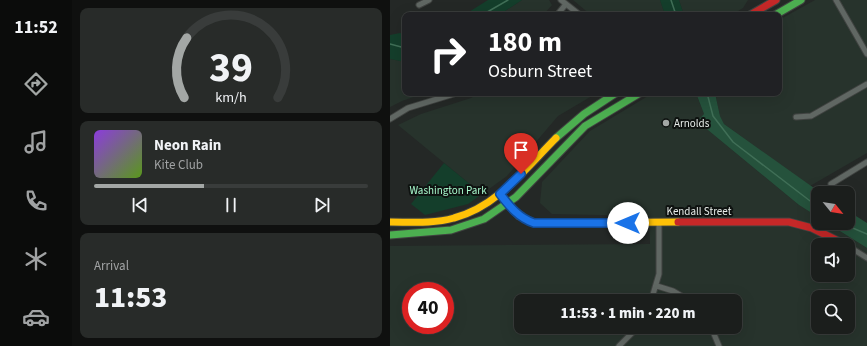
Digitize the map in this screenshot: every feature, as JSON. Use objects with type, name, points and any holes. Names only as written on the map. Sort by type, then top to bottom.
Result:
[{"type":"street","points":[[419,5],[429,0]]},
{"type":"street","points":[[561,0],[576,12]]},
{"type":"street","points":[[755,12],[776,0]]},
{"type":"street","points":[[780,12],[801,0]]},
{"type":"street","points":[[836,0],[867,54]]},
{"type":"street","points":[[559,12],[566,4]]},
{"type":"street","points":[[796,117],[811,116],[867,84]]},
{"type":"street","points":[[390,119],[408,108],[447,96]]},
{"type":"street","points":[[390,222],[424,222],[462,216],[474,211],[500,194],[572,124],[612,96]]},
{"type":"street","points":[[390,234],[426,234],[458,229],[483,220],[519,195],[586,126],[635,96]]},
{"type":"street","points":[[831,184],[867,162]]},
{"type":"street","name":"Kendall Street","points":[[500,194],[519,216],[534,223],[790,222],[801,223],[831,238]]},
{"type":"street","points":[[654,294],[659,274],[659,222]]},
{"type":"street","points":[[855,251],[867,258]]},
{"type":"street","points":[[657,286],[678,294]]},
{"type":"street","points":[[619,346],[631,334]]},
{"type":"street","points":[[714,334],[719,346]]},
{"type":"shaded area","points":[[522,0],[549,0],[552,5],[546,12],[504,12]]},
{"type":"shaded area","points":[[573,0],[660,0],[664,12],[587,12]]},
{"type":"shaded area","points":[[679,0],[748,0],[743,8],[736,12],[683,12]]},
{"type":"shaded area","points":[[815,0],[867,0],[867,153],[810,186],[724,124],[720,116],[716,96],[782,96],[782,18]]},
{"type":"shaded area","points":[[390,59],[402,61],[402,96],[416,96],[390,107]]},
{"type":"shaded area","points":[[475,96],[592,96],[558,116],[507,176],[482,194],[398,125],[421,114]]},
{"type":"shaded area","points":[[648,96],[697,96],[704,114],[697,121],[799,205],[811,213],[811,230],[838,230],[851,238],[811,238],[811,282],[855,282],[855,240],[867,248],[867,346],[390,346],[390,246],[650,244],[649,216],[552,214],[540,203],[542,182],[590,131]]},
{"type":"green space","points":[[488,0],[522,0],[504,12],[469,12]]},
{"type":"green space","points":[[660,0],[679,0],[683,12],[664,12]]},
{"type":"green space","points":[[402,34],[402,61],[390,59],[390,35]]},
{"type":"green space","points":[[697,96],[716,96],[720,116],[724,124],[811,186],[811,213],[799,205],[697,121],[704,114]]},
{"type":"green space","name":"Washington Park","points":[[444,163],[482,194],[468,204],[425,215],[411,204]]},
{"type":"green space","points":[[855,215],[867,223],[867,248],[855,240],[855,238],[851,238],[838,230],[855,230]]},
{"type":"waterway","points":[[487,12],[508,0]]},
{"type":"waterway","points":[[671,0],[675,12]]},
{"type":"waterway","points":[[390,44],[402,47]]},
{"type":"waterway","points":[[708,96],[713,116],[733,142],[811,202]]},
{"type":"waterway","points":[[855,229],[867,234]]},
{"type":"traffic: fast","points":[[780,12],[801,0]]},
{"type":"traffic: fast","points":[[556,138],[584,114],[611,96]]},
{"type":"traffic: fast","points":[[390,235],[451,230],[484,219],[516,197],[585,126],[635,96]]},
{"type":"traffic: slow","points":[[390,222],[438,221],[469,213],[484,205],[510,185],[556,138]]},
{"type":"traffic: slow","points":[[500,194],[519,216],[534,223],[678,222]]},
{"type":"traffic: jam","points":[[755,12],[776,0]]},
{"type":"traffic: jam","points":[[678,222],[789,222],[812,228],[832,238]]},
{"type":"place","name":"Arnolds","points":[[666,123]]},
{"type":"route","points":[[521,174],[500,194],[519,216],[527,220],[534,223],[628,223]]}]
